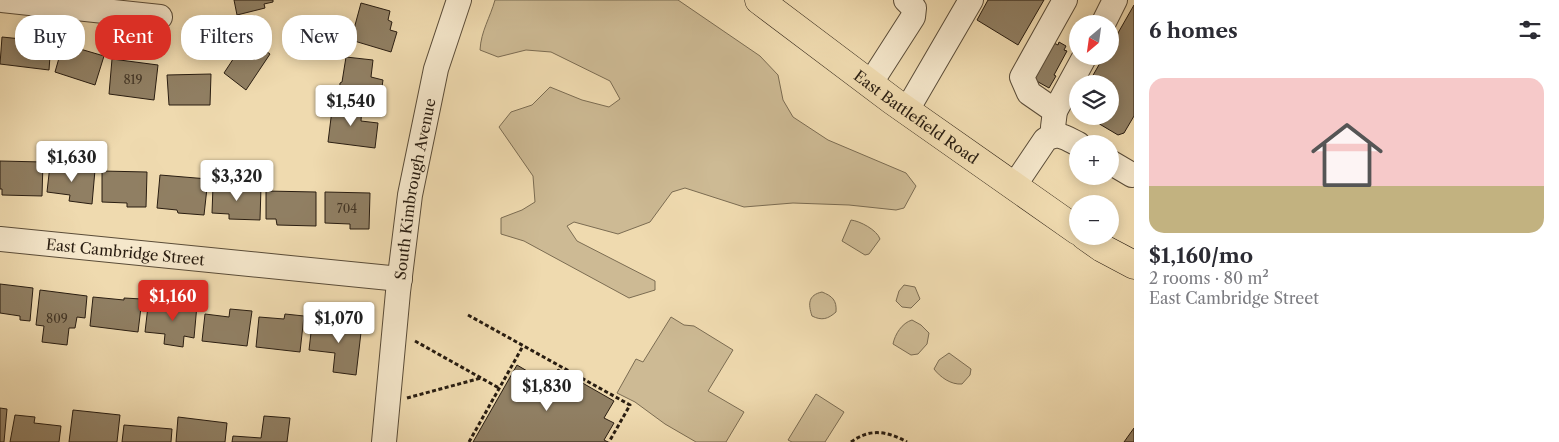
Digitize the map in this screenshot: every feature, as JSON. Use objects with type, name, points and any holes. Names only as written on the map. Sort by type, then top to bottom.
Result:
[{"type":"main road","name":"East Battlefield Road","points":[[759,0],[870,84],[1069,225]]},
{"type":"main road","points":[[1098,245],[1134,265]]},
{"type":"street","points":[[2,0],[150,15]]},
{"type":"street","name":"South Kimbrough Avenue","points":[[384,442],[394,329],[410,195],[436,68],[459,0]]},
{"type":"street","points":[[870,84],[913,17],[914,8],[906,0]]},
{"type":"street","points":[[907,110],[971,0]]},
{"type":"street","points":[[1055,111],[1029,93],[1022,77],[1066,0]]},
{"type":"street","points":[[1108,15],[1115,0]]},
{"type":"street","points":[[1051,136],[1055,111],[1080,65]]},
{"type":"street","points":[[1014,186],[1046,140],[1051,136],[1060,135],[1069,140]]},
{"type":"street","points":[[1119,167],[1133,174]]},
{"type":"street","name":"East Cambridge Street","points":[[0,239],[400,279]]},
{"type":"path","points":[[468,315],[630,406],[608,442]]},
{"type":"path","points":[[394,329],[499,388]]},
{"type":"path","points":[[469,442],[523,346]]},
{"type":"path","points":[[387,404],[482,378]]},
{"type":"path","points":[[850,442],[861,434],[875,433],[896,436],[907,442]]},
{"type":"shaded area","points":[[495,0],[678,0],[760,56],[778,75],[783,100],[793,117],[828,140],[906,173],[916,186],[904,208],[896,210],[849,205],[793,203],[744,207],[685,188],[672,192],[650,222],[618,234],[574,222],[567,226],[577,241],[655,281],[655,290],[629,298],[524,241],[501,234],[501,218],[522,210],[535,202],[533,176],[499,127],[511,112],[532,105],[550,87],[582,100],[609,107],[620,99],[610,81],[551,52],[526,50],[498,57],[480,50],[484,31]]},
{"type":"shaded area","points":[[851,220],[868,227],[880,239],[869,254],[865,255],[842,241]]},
{"type":"shaded area","points":[[904,285],[915,287],[920,299],[911,308],[902,307],[896,301],[899,291]]},
{"type":"shaded area","points":[[822,292],[833,299],[836,304],[836,312],[828,318],[822,319],[812,316],[810,301],[814,295]]},
{"type":"shaded area","points":[[671,317],[684,325],[694,326],[733,350],[708,391],[744,412],[726,442],[696,442],[665,424],[635,402],[617,393],[636,359],[643,362]]},
{"type":"shaded area","points":[[912,320],[929,333],[927,344],[918,354],[911,355],[893,344],[895,336],[900,329]]},
{"type":"shaded area","points":[[949,353],[971,369],[970,375],[962,384],[946,380],[934,369],[939,360]]},
{"type":"shaded area","points":[[816,394],[844,412],[825,442],[792,442],[788,440]]},
{"type":"building","points":[[234,0],[273,0],[273,2],[264,4],[265,8],[237,15]]},
{"type":"building","points":[[988,0],[1044,0],[1018,45],[977,20]]},
{"type":"building","points":[[361,3],[390,11],[388,20],[392,22],[390,30],[397,32],[391,52],[357,42],[357,18]]},
{"type":"building","points":[[1134,5],[1134,116],[1124,133],[1118,135],[1101,125],[1119,125],[1119,75],[1093,75],[1099,65],[1119,65],[1119,31]]},
{"type":"building","points":[[2,37],[15,38],[15,60],[50,60],[49,70],[0,64]]},
{"type":"building","points":[[1059,42],[1066,46],[1064,50],[1067,51],[1049,88],[1031,78],[1054,43],[1058,45]]},
{"type":"building","points":[[85,50],[95,53],[95,60],[103,60],[95,85],[55,72],[58,60],[85,60]]},
{"type":"building","points":[[357,58],[373,60],[371,77],[383,80],[380,101],[339,97],[340,83],[342,82],[346,60],[357,60]]},
{"type":"building","points":[[112,60],[158,65],[154,100],[109,94]]},
{"type":"building","points":[[233,60],[266,60],[246,90],[224,73]]},
{"type":"building","points":[[211,74],[210,105],[169,105],[167,75]]},
{"type":"building","points":[[333,102],[362,106],[361,121],[378,123],[375,148],[328,142]]},
{"type":"building","points":[[0,161],[43,162],[42,196],[2,195],[2,189],[0,189]]},
{"type":"building","points":[[50,165],[95,170],[92,204],[69,201],[70,195],[47,192]]},
{"type":"building","points":[[102,171],[147,172],[146,207],[127,207],[127,203],[102,202]]},
{"type":"building","points":[[160,175],[208,179],[204,215],[178,213],[177,210],[157,208]]},
{"type":"building","points":[[213,186],[261,187],[260,220],[229,219],[229,214],[212,213]]},
{"type":"building","points":[[266,191],[316,192],[316,226],[277,225],[276,219],[266,219]]},
{"type":"building","points":[[325,192],[370,193],[369,229],[350,229],[350,224],[325,223]]},
{"type":"building","points":[[0,284],[33,288],[30,321],[20,320],[20,316],[0,313]]},
{"type":"building","points":[[40,290],[87,296],[85,318],[77,317],[75,328],[69,328],[67,345],[42,342],[44,326],[36,325]]},
{"type":"building","points":[[93,297],[124,300],[124,298],[142,299],[138,332],[90,326]]},
{"type":"building","points":[[165,301],[197,305],[194,338],[184,336],[183,347],[164,344],[165,334],[145,332],[148,306],[164,308]]},
{"type":"building","points":[[230,309],[252,311],[247,346],[202,341],[205,314],[229,317]]},
{"type":"building","points":[[285,314],[304,316],[300,352],[256,347],[259,317],[284,319]]},
{"type":"building","points":[[339,321],[362,324],[356,375],[333,372],[335,353],[309,350],[312,324],[339,326]]},
{"type":"building","points":[[517,365],[549,384],[558,369],[614,401],[604,418],[614,423],[604,440],[608,442],[473,442]]},
{"type":"building","points":[[0,408],[7,409],[4,442],[0,442]]},
{"type":"building","points":[[73,410],[120,415],[117,442],[69,442]]},
{"type":"building","points":[[15,415],[35,417],[34,423],[61,426],[59,442],[10,442]]},
{"type":"building","points":[[264,416],[290,418],[287,442],[232,442],[233,436],[261,438]]},
{"type":"building","points":[[178,417],[227,423],[225,442],[176,442]]},
{"type":"building","points":[[124,425],[172,429],[171,442],[122,442]]},
{"type":"building","points":[[1134,428],[1134,442],[1124,442]]}]
